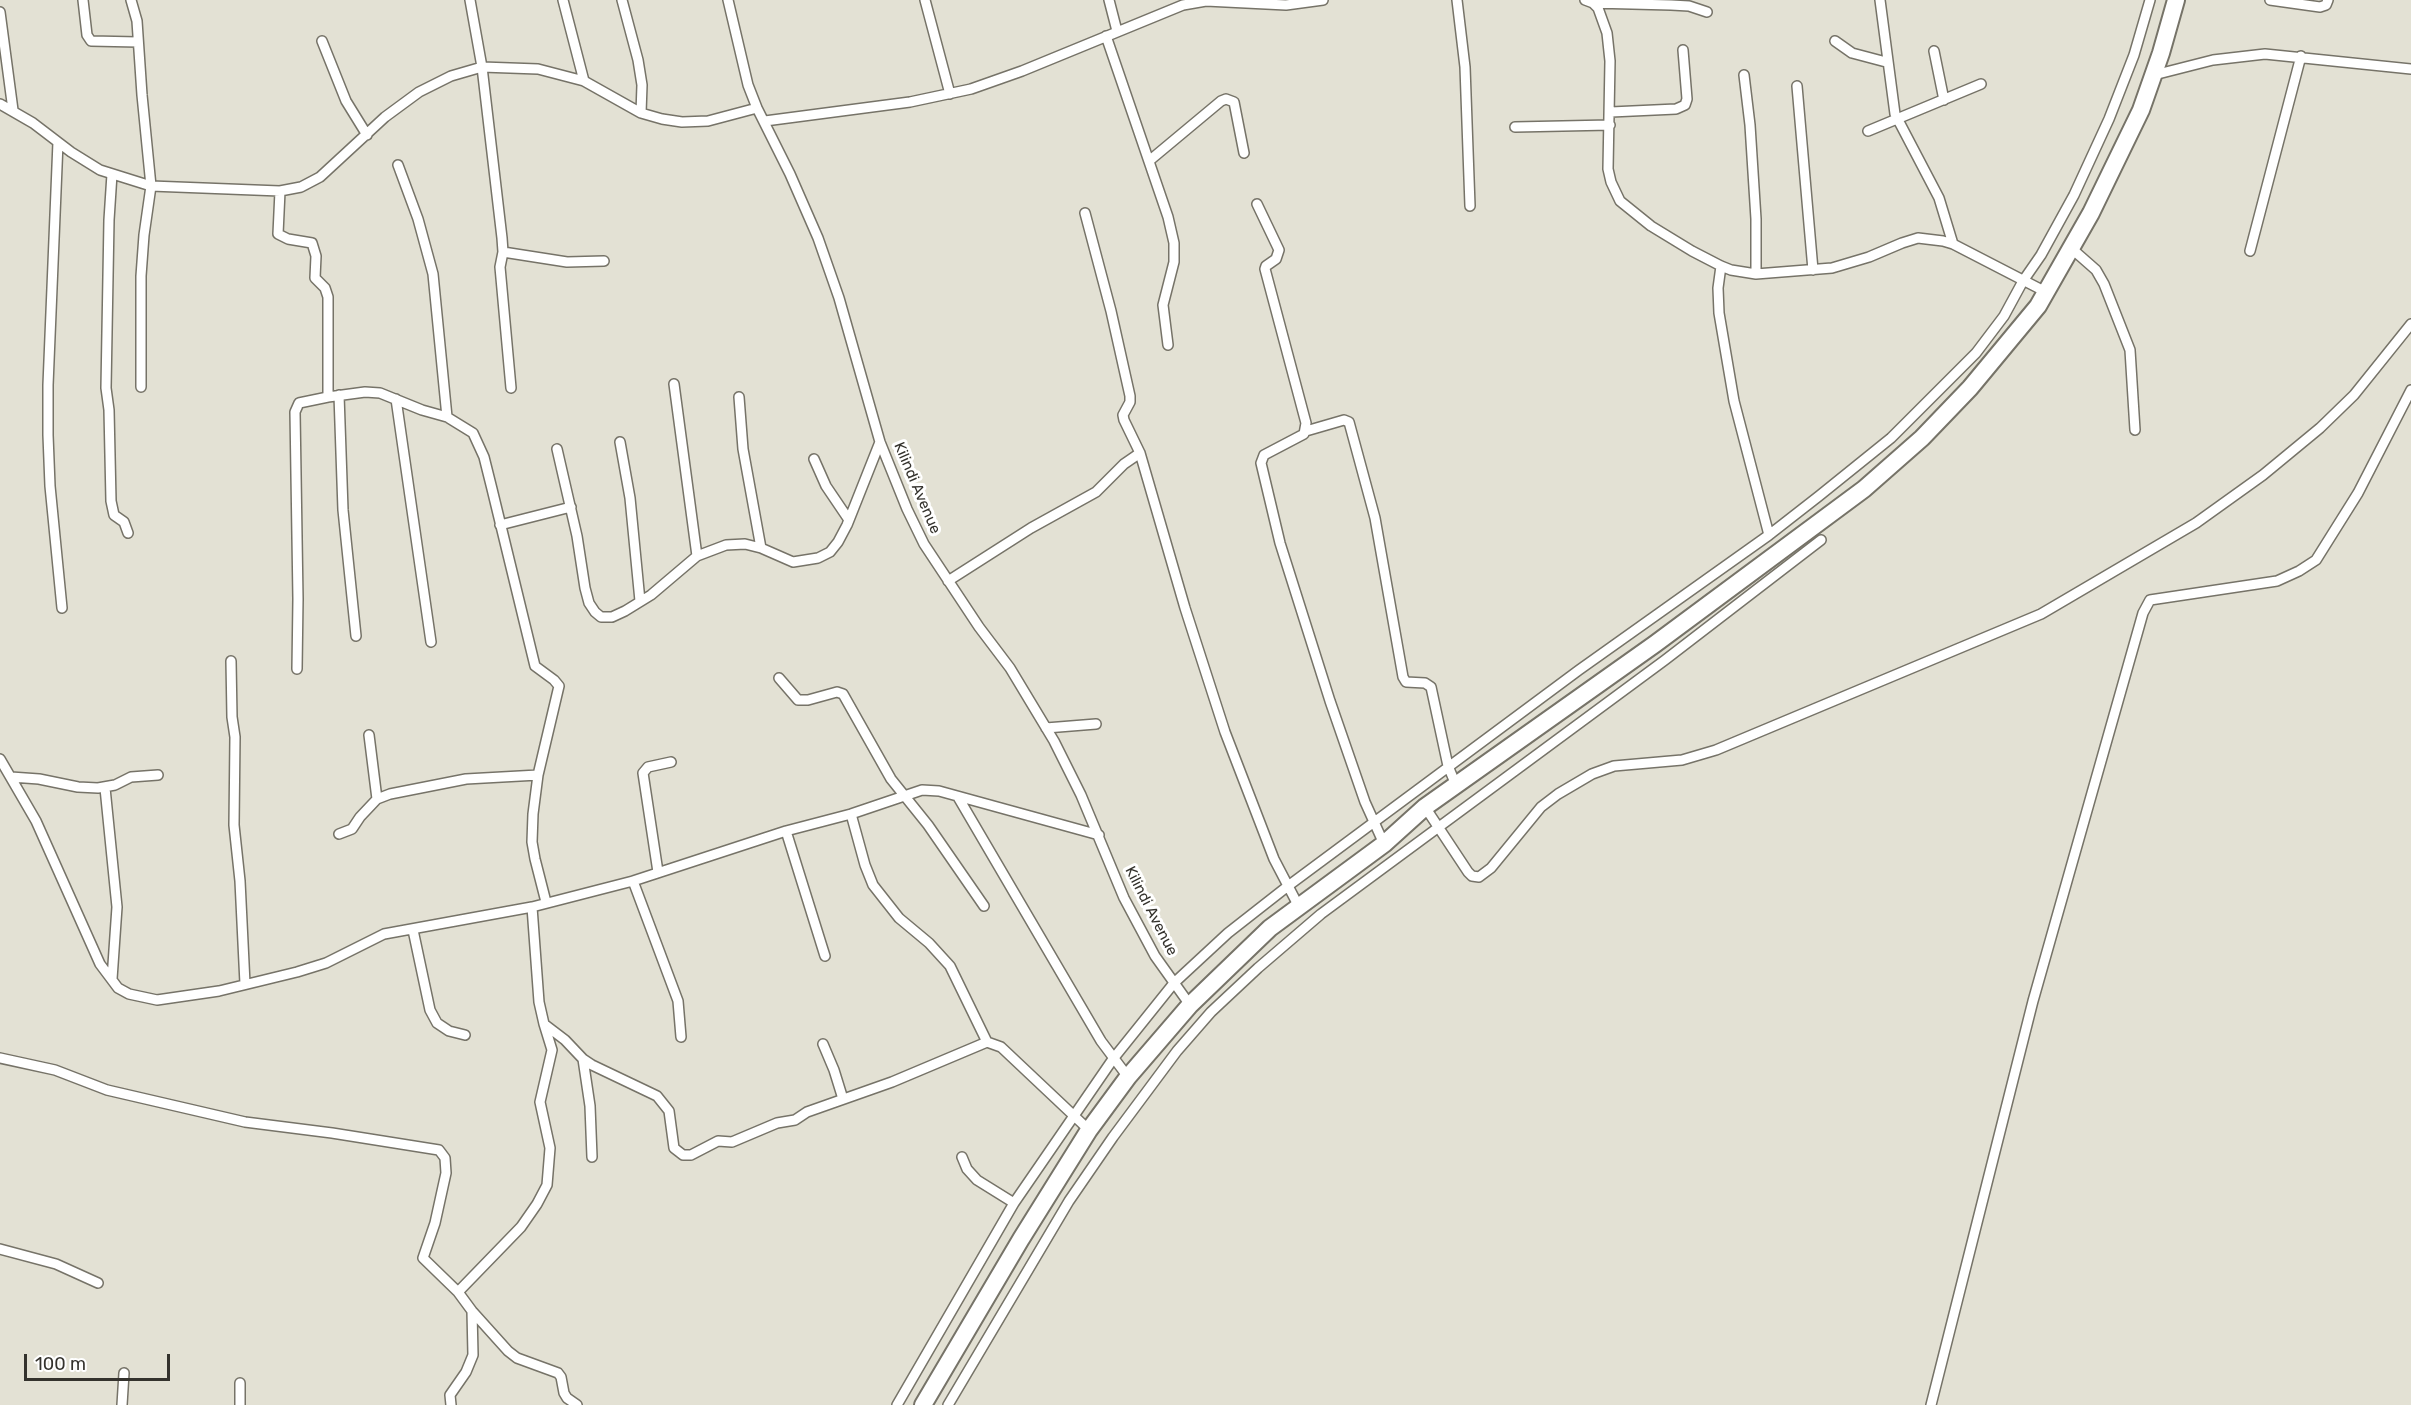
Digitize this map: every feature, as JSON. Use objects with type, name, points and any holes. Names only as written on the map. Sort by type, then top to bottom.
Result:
[{"type":"highway","points":[[923,1405],[1021,1239],[1089,1130],[1128,1077],[1190,1005],[1270,928],[1298,905],[1384,844],[1425,807],[1674,631],[1864,489],[1922,438],[1970,388],[2038,306],[2127,143],[2154,75],[2176,0]]},
{"type":"street","points":[[83,0],[87,35],[91,41],[138,42]]},
{"type":"street","points":[[131,0],[138,21],[151,186],[141,276],[141,387]]},
{"type":"street","points":[[470,0],[482,67],[503,252],[500,267],[511,388]]},
{"type":"street","points":[[564,0],[584,81]]},
{"type":"street","points":[[622,0],[638,60],[642,85],[641,113]]},
{"type":"street","name":"Kilindi Avenue","points":[[728,0],[748,85],[818,238],[839,298],[880,442],[907,509],[924,544],[1010,668],[1046,728],[1069,769],[1124,898],[1155,956],[1190,1005]]},
{"type":"street","points":[[925,0],[950,94]]},
{"type":"street","points":[[1109,0],[1117,31]]},
{"type":"street","points":[[765,121],[950,94],[1013,75],[1163,11],[1195,2],[1286,4],[1323,0]]},
{"type":"street","points":[[1457,0],[1465,67],[1470,206]]},
{"type":"street","points":[[1880,0],[1886,62],[1896,118],[1939,198],[1953,244]]},
{"type":"street","points":[[897,1405],[1014,1203],[1113,1059],[1174,983],[1228,933],[1373,822],[1769,535],[1891,438],[1976,353],[2004,316],[2074,195],[2109,119],[2134,55],[2150,0]]},
{"type":"street","points":[[2270,0],[2320,7],[2326,5],[2328,0]]},
{"type":"street","points":[[1589,2],[1602,17],[1610,61],[1609,177],[1620,201],[1651,226],[1722,266],[1731,270],[1756,274],[1832,268],[1869,257],[1918,238],[1953,244],[2046,292]]},
{"type":"street","points":[[1589,2],[1689,6],[1707,12]]},
{"type":"street","points":[[0,12],[13,110]]},
{"type":"street","points":[[1106,36],[1168,217],[1174,243],[1174,262],[1163,304],[1168,345]]},
{"type":"street","points":[[322,41],[346,101],[367,135]]},
{"type":"street","points":[[1835,41],[1852,53],[1886,62]]},
{"type":"street","points":[[1611,112],[1676,109],[1685,105],[1687,99],[1683,50]]},
{"type":"street","points":[[1934,51],[1944,100]]},
{"type":"street","points":[[2154,75],[2238,56],[2265,54],[2411,69]]},
{"type":"street","points":[[2250,251],[2301,56]]},
{"type":"street","points":[[0,104],[13,110],[100,170],[112,174],[151,186],[280,191],[302,187],[320,177],[385,117],[418,92],[451,76],[482,67],[538,69],[584,81],[641,113],[682,122],[708,121],[757,108]]},
{"type":"street","points":[[1744,75],[1755,199],[1756,274]]},
{"type":"street","points":[[1868,131],[1981,84]]},
{"type":"street","points":[[1797,86],[1813,270]]},
{"type":"street","points":[[1149,161],[1221,100],[1226,99],[1234,102],[1244,153]]},
{"type":"street","points":[[1515,127],[1610,125]]},
{"type":"street","points":[[58,142],[48,425],[50,486],[62,608]]},
{"type":"street","points":[[398,165],[418,219],[434,274],[447,417]]},
{"type":"street","points":[[112,174],[106,388],[109,411],[111,501],[114,515],[124,522],[128,533]]},
{"type":"street","points":[[280,191],[278,234],[288,239],[312,243],[316,256],[315,278],[325,288],[328,297],[328,396]]},
{"type":"street","points":[[1257,204],[1279,250],[1276,259],[1266,266],[1266,269],[1290,357],[1306,431]]},
{"type":"street","points":[[1085,213],[1130,396],[1130,402],[1123,415],[1124,420],[1140,453],[1225,732],[1270,849],[1298,905]]},
{"type":"street","points":[[2071,248],[2096,270],[2104,284],[2130,350],[2134,430]]},
{"type":"street","points":[[503,252],[567,261],[604,261]]},
{"type":"street","points":[[1722,266],[1718,288],[1719,313],[1734,401],[1769,535]]},
{"type":"street","points":[[1425,807],[1468,872],[1472,876],[1479,877],[1491,868],[1541,807],[1592,774],[1614,766],[1682,760],[1716,750],[2041,614],[2196,523],[2263,474],[2320,428],[2354,395],[2411,324]]},
{"type":"street","points":[[674,384],[697,556]]},
{"type":"street","points":[[1931,1405],[2033,1001],[2143,613],[2151,600],[2277,581],[2316,560],[2358,493],[2411,390]]},
{"type":"street","points":[[297,669],[295,412],[299,404],[328,396],[380,393],[447,417],[473,433],[479,443],[492,489],[535,666],[554,680],[558,686],[538,775],[532,842],[546,902]]},
{"type":"street","points":[[339,395],[343,510],[356,636]]},
{"type":"street","points":[[739,397],[743,449],[761,548]]},
{"type":"street","points":[[396,399],[430,642]]},
{"type":"street","points":[[1384,844],[1373,822],[1346,749],[1280,543],[1261,463],[1264,455],[1299,438],[1306,431],[1344,420],[1350,422],[1375,518],[1385,586],[1403,677],[1406,682],[1425,682],[1431,687],[1448,766],[1456,785]]},
{"type":"street","points":[[620,442],[630,498],[640,601]]},
{"type":"street","points":[[556,449],[571,507],[585,588],[595,612],[601,617],[612,617],[640,601],[697,556],[726,545],[745,544],[761,548],[793,562],[818,558],[830,552],[849,520],[880,442]]},
{"type":"street","points":[[948,581],[1031,528],[1096,492],[1124,464],[1140,453]]},
{"type":"street","points":[[814,459],[826,486],[849,520]]},
{"type":"street","points":[[500,525],[571,507]]},
{"type":"street","points":[[948,1405],[1069,1201],[1113,1137],[1195,1029],[1258,968],[1321,914],[1674,653],[1821,540]]},
{"type":"street","points":[[231,661],[236,760],[234,825],[240,881],[245,984]]},
{"type":"street","points":[[779,678],[798,700],[808,700],[837,692],[843,694],[891,779],[906,796],[984,906]]},
{"type":"street","points":[[1046,728],[1096,724]]},
{"type":"street","points":[[369,735],[377,799]]},
{"type":"street","points":[[0,759],[36,821],[100,964],[118,988],[129,994],[157,1000],[219,991],[326,963],[384,933],[413,930],[532,907],[633,881],[922,790],[939,790],[1099,835]]},
{"type":"street","points":[[658,872],[643,773],[648,767],[671,762]]},
{"type":"street","points":[[11,777],[39,778],[78,787],[105,788],[131,777],[158,775]]},
{"type":"street","points":[[339,834],[352,829],[377,799],[390,794],[466,779],[538,775]]},
{"type":"street","points":[[105,788],[117,907],[112,979]]},
{"type":"street","points":[[958,797],[1113,1059],[1128,1077]]},
{"type":"street","points":[[851,814],[865,866],[873,885],[899,918],[929,943],[950,966],[987,1042]]},
{"type":"street","points":[[786,831],[825,957]]},
{"type":"street","points":[[633,881],[678,1001],[681,1036]]},
{"type":"street","points":[[458,1292],[521,1227],[547,1185],[550,1148],[540,1102],[552,1050],[539,1002],[532,907]]},
{"type":"street","points":[[413,930],[430,1010],[437,1023],[449,1031],[465,1035]]},
{"type":"street","points":[[544,1024],[566,1040],[583,1059],[657,1096],[669,1111],[674,1148],[683,1155],[691,1155],[718,1141],[740,1140],[777,1123],[795,1120],[807,1112],[892,1082],[987,1042],[995,1043],[1006,1051],[1089,1130]]},
{"type":"street","points":[[823,1044],[843,1099]]},
{"type":"street","points":[[0,1058],[55,1070],[107,1090],[245,1122],[439,1150],[447,1163],[446,1173],[435,1223],[422,1256],[458,1292],[508,1351],[517,1358],[558,1373],[564,1393],[577,1405]]},
{"type":"street","points":[[583,1059],[590,1106],[592,1157]]},
{"type":"street","points":[[962,1157],[967,1169],[978,1180],[1014,1203]]},
{"type":"street","points":[[0,1249],[56,1264],[98,1283]]},
{"type":"street","points":[[451,1405],[450,1395],[466,1372],[473,1355],[472,1311]]},
{"type":"street","points":[[122,1405],[124,1373]]},
{"type":"street","points":[[240,1383],[240,1405]]}]
